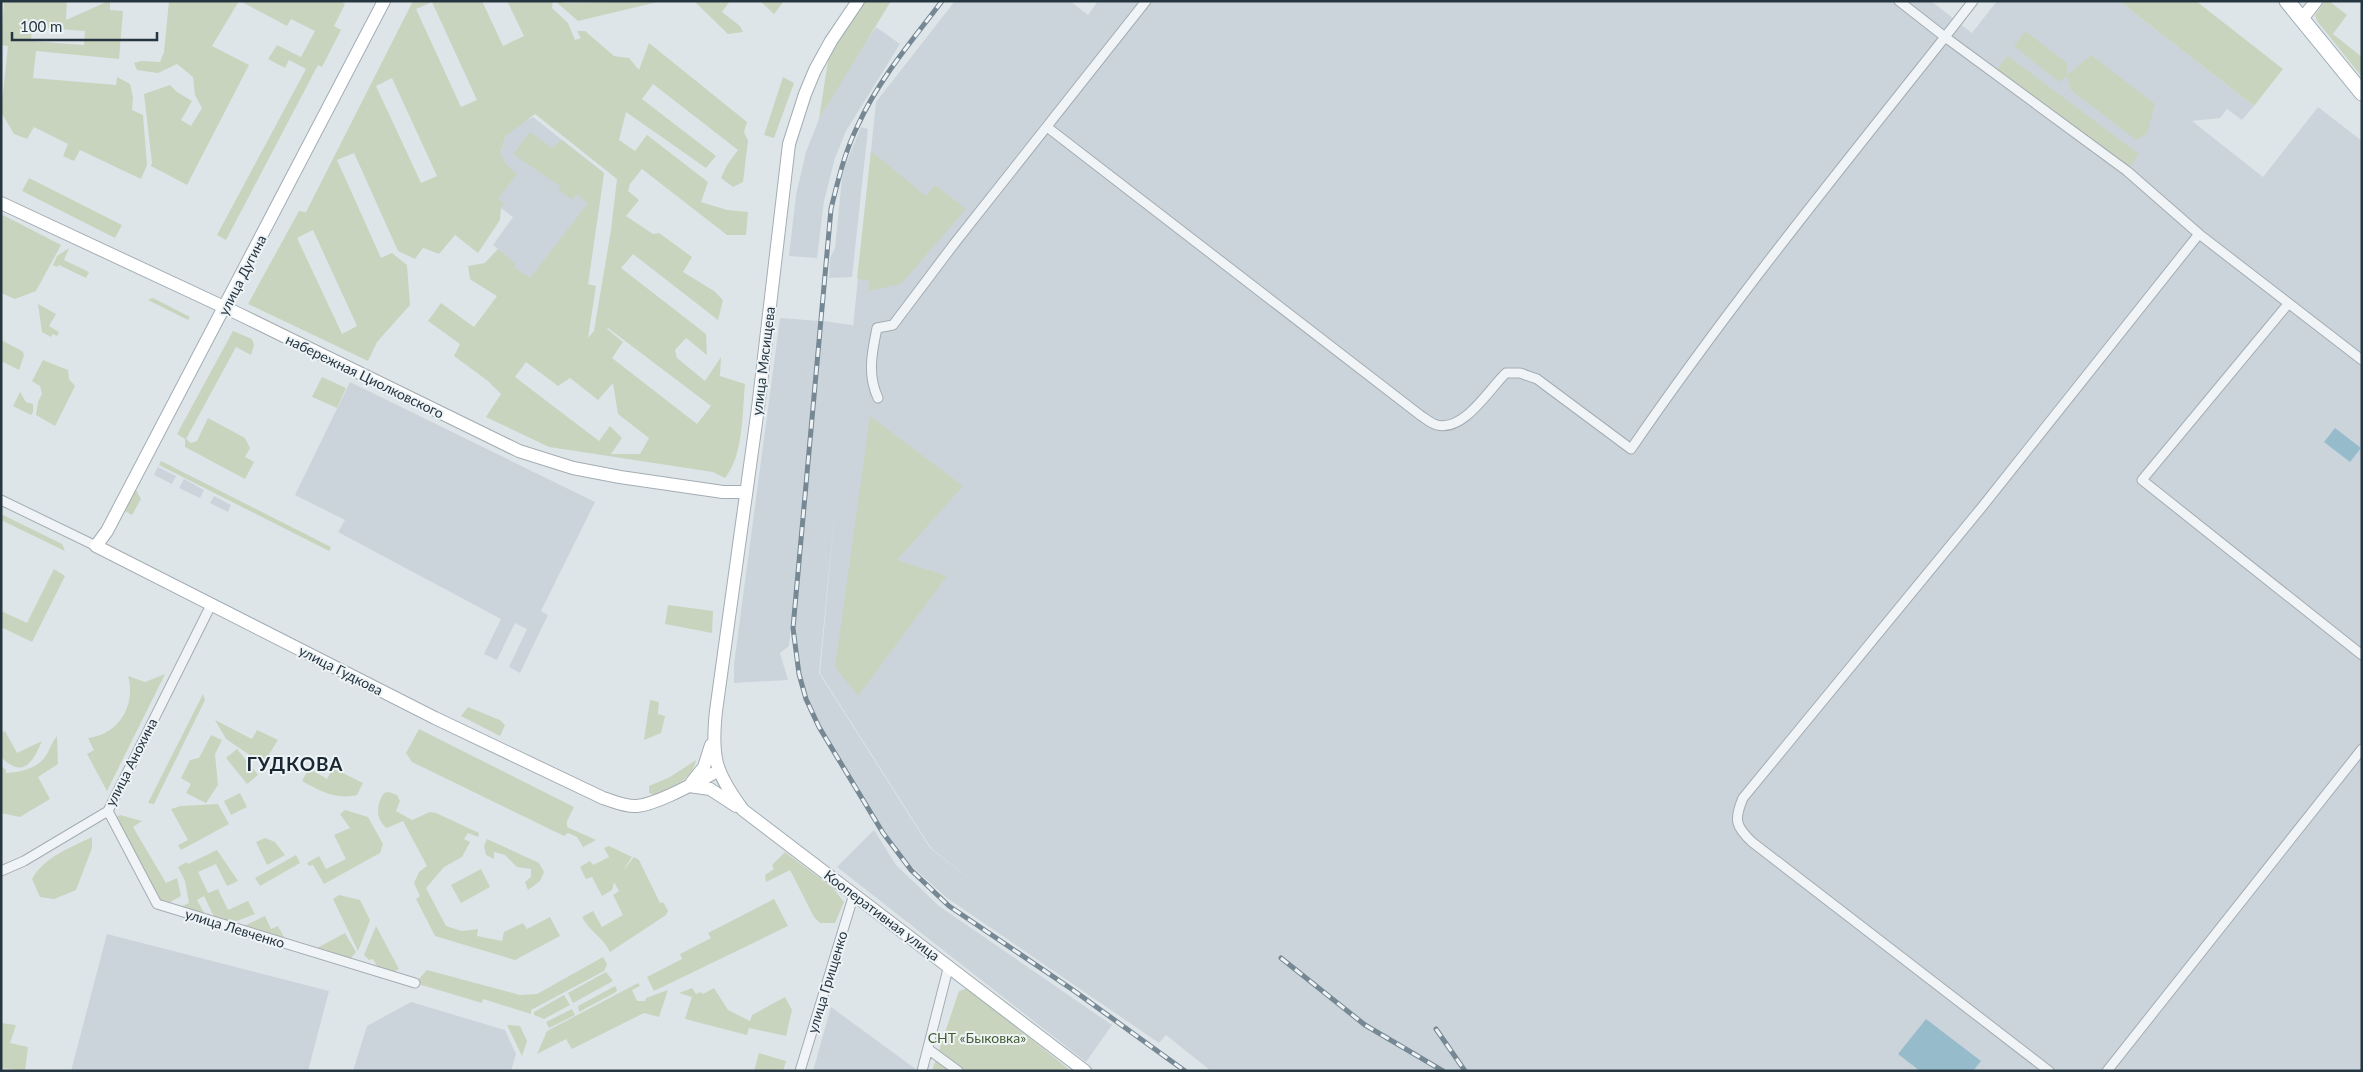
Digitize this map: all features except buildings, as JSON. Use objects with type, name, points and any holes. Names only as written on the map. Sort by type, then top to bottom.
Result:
[{"type":"main road","name":"улица Дугина","points":[[96,546],[107,530],[225,308],[384,1]]},
{"type":"main road","name":"улица Мясищева","points":[[713,736],[746,492],[789,144],[815,70],[831,40],[858,1]]},
{"type":"main road","points":[[2287,1],[2362,93]]},
{"type":"main road","points":[[2302,19],[2316,1]]},
{"type":"main road","name":"набережная Циолковского","points":[[1,204],[225,308],[533,457],[573,468],[620,477],[724,492],[746,492]]},
{"type":"main road","name":"улица Гудкова","points":[[96,546],[435,718],[603,798],[628,806],[637,806],[653,802],[718,771]]},
{"type":"main road","name":"улица Гудкова","points":[[686,786],[697,777],[704,767],[713,736]]},
{"type":"main road","name":"Кооперативная улица","points":[[713,736],[718,771],[743,810],[949,965],[1085,1071]]},
{"type":"main road","points":[[686,786],[710,789],[743,810]]},
{"type":"street","points":[[878,398],[873,388],[871,364],[877,328],[893,325],[1146,1]]},
{"type":"street","points":[[1899,1],[2127,171],[2199,234],[2362,360]]},
{"type":"street","points":[[1047,127],[1420,415],[1437,426],[1464,418],[1476,408],[1506,373],[1520,373],[1537,379],[1631,449],[1729,311],[1973,1]]},
{"type":"street","points":[[2049,1071],[1752,842],[1742,833],[1737,823],[1737,813],[1743,798],[1982,507],[2199,234]]},
{"type":"street","points":[[2288,304],[2142,480],[2362,655]]},
{"type":"street","name":"улица Гудкова","points":[[1,500],[96,546]]},
{"type":"street","name":"улица Анохина","points":[[1,871],[24,861],[108,811],[211,605]]},
{"type":"street","points":[[2107,1071],[2362,749]]},
{"type":"street","name":"улица Левченко","points":[[108,811],[157,904],[415,983]]},
{"type":"street","name":"улица Грищенко","points":[[800,1071],[854,894]]},
{"type":"street","points":[[922,1071],[949,965]]},
{"type":"street","points":[[928,1049],[958,1071]]},
{"type":"shaded area","points":[[955,1],[1070,1],[1088,15],[1098,1],[1931,1],[1972,33],[1997,1],[2119,1],[2254,106],[2242,120],[2227,109],[2220,118],[2192,121],[2263,177],[2318,107],[2362,141],[2362,1071],[1211,1071],[1166,1035],[1159,1043],[947,898],[908,863],[884,833],[821,727],[808,699],[801,673],[795,627],[823,321],[852,325],[853,327],[876,102]],"holes":[[[836,498],[820,673],[931,848],[977,885],[930,848],[819,673]]]},
{"type":"shaded area","points":[[876,27],[900,44],[846,131],[835,158],[824,201],[817,258],[789,256],[796,195],[806,152],[819,119],[850,66]]},
{"type":"shaded area","points":[[533,117],[604,173],[586,297],[540,323],[470,279],[498,249],[493,245],[513,217],[472,187],[500,153],[506,136],[516,126]]},
{"type":"shaded area","points":[[861,127],[868,129],[852,277],[829,278],[830,258],[835,248],[842,178]]},
{"type":"shaded area","points":[[780,318],[820,321],[789,646],[780,653],[788,680],[734,683],[734,664]]},
{"type":"shaded area","points":[[350,382],[595,502],[541,611],[548,615],[520,673],[509,667],[527,629],[515,623],[497,660],[484,654],[501,619],[338,532],[345,520],[295,495]]},
{"type":"shaded area","points":[[158,467],[176,476],[172,484],[154,475]]},
{"type":"shaded area","points":[[184,479],[204,490],[200,498],[179,488]]},
{"type":"shaded area","points":[[214,496],[231,505],[228,512],[210,503]]},
{"type":"shaded area","points":[[874,830],[896,865],[939,906],[1112,1025],[1086,1062],[837,867]]},
{"type":"shaded area","points":[[107,934],[329,991],[308,1071],[71,1071]]},
{"type":"shaded area","points":[[411,1002],[505,1030],[516,1054],[511,1071],[353,1071],[367,1026]]},
{"type":"shaded area","points":[[831,1007],[917,1070],[917,1071],[813,1071]]},
{"type":"green space","points":[[4,1],[67,1],[66,20],[104,3],[103,1],[110,1],[110,10],[123,11],[119,59],[36,51],[33,78],[116,85],[117,77],[130,84],[133,97],[132,110],[143,115],[147,165],[141,179],[80,150],[74,161],[63,156],[68,144],[34,127],[27,139],[14,134],[1,112],[8,46],[1,45]],"holes":[[[32,27],[85,31],[84,45],[31,41]]]},
{"type":"green space","points":[[169,1],[239,1],[212,46],[249,65],[187,185],[151,166],[144,94],[170,85],[177,92],[192,101],[181,120],[191,126],[202,108],[195,95],[193,77],[177,64],[158,73],[137,70],[134,63],[141,61],[160,62],[164,52]]},
{"type":"green space","points":[[240,1],[340,1],[345,4],[334,26],[341,30],[322,67],[318,65],[226,240],[217,235],[306,69],[289,60],[285,68],[268,59],[277,45],[301,57],[315,31],[291,19],[287,26]]},
{"type":"green space","points":[[413,1],[482,1],[503,46],[524,36],[507,1],[553,1],[552,8],[568,23],[575,40],[581,38],[577,31],[585,31],[614,56],[629,58],[639,70],[649,43],[747,122],[744,132],[748,141],[743,182],[733,187],[721,178],[727,165],[738,150],[653,84],[642,99],[716,156],[706,168],[626,112],[619,140],[635,151],[647,135],[708,182],[701,202],[727,210],[748,212],[746,235],[727,235],[642,169],[630,184],[628,191],[639,200],[626,216],[653,234],[659,233],[692,257],[683,272],[714,291],[723,300],[718,320],[633,254],[621,268],[706,334],[707,355],[686,338],[675,350],[677,358],[705,381],[721,357],[720,376],[745,384],[739,445],[736,457],[725,478],[713,472],[549,447],[486,417],[501,394],[488,381],[454,356],[460,344],[428,321],[441,303],[474,327],[497,296],[470,279],[468,266],[485,263],[498,249],[516,264],[514,267],[530,278],[588,203],[576,194],[572,200],[559,190],[561,187],[513,154],[530,132],[552,148],[562,140],[604,173],[588,284],[596,286],[588,338],[594,331],[611,230],[617,179],[535,114],[506,136],[500,153],[506,164],[517,174],[498,199],[504,204],[501,208],[500,220],[478,253],[455,235],[439,254],[423,248],[415,259],[398,251],[354,153],[337,160],[381,258],[392,253],[407,265],[410,305],[377,342],[368,361],[248,304],[299,211],[306,212]],"holes":[[[432,2],[477,100],[461,107],[416,9]],[[392,78],[437,176],[421,183],[376,86]],[[313,230],[357,326],[342,334],[297,238]],[[607,329],[711,406],[697,424],[612,358],[623,342]],[[526,362],[558,386],[570,378],[598,400],[613,383],[618,414],[649,438],[640,454],[611,454],[622,438],[610,426],[599,441],[515,377]]]},
{"type":"green space","points":[[555,1],[567,3],[662,1],[578,21]]},
{"type":"green space","points":[[694,1],[730,1],[722,12],[740,26],[743,32],[728,34]]},
{"type":"green space","points":[[760,1],[784,1],[774,14]]},
{"type":"green space","points":[[858,1],[891,1],[819,119],[831,41]]},
{"type":"green space","points":[[2119,1],[2196,1],[2283,69],[2254,106]]},
{"type":"green space","points":[[2325,1],[2329,1],[2347,15],[2333,34],[2362,57],[2362,77],[2317,21],[2315,15]]},
{"type":"green space","points":[[2025,31],[2067,63],[2067,75],[2091,55],[2155,104],[2147,134],[2136,140],[2071,90],[2067,76],[2059,82],[2014,46]]},
{"type":"green space","points":[[2008,56],[2139,154],[2127,171],[1993,73]]},
{"type":"green space","points":[[783,77],[794,83],[774,138],[764,135]]},
{"type":"green space","points":[[871,151],[926,196],[935,185],[966,209],[901,284],[868,291],[869,281],[857,279]]},
{"type":"green space","points":[[29,178],[122,225],[115,238],[22,191]]},
{"type":"green space","points":[[1,214],[61,245],[36,291],[15,299],[1,293]]},
{"type":"green space","points":[[69,248],[64,260],[89,272],[86,278],[59,265],[57,267],[53,265],[57,256]]},
{"type":"green space","points":[[153,298],[190,317],[188,320],[148,300]]},
{"type":"green space","points":[[38,304],[56,314],[49,326],[59,332],[57,336],[53,334],[51,337],[42,332]]},
{"type":"green space","points":[[233,331],[252,339],[254,345],[251,355],[236,347],[186,439],[191,443],[197,441],[208,418],[245,438],[250,448],[245,457],[254,462],[245,479],[185,447],[185,439],[177,434]]},
{"type":"green space","points":[[1,340],[22,351],[24,355],[19,370],[1,361]]},
{"type":"green space","points":[[43,360],[68,370],[69,379],[75,386],[55,426],[36,415],[38,402],[42,394],[40,386],[32,381]]},
{"type":"green space","points":[[322,377],[346,388],[337,408],[312,397]]},
{"type":"green space","points":[[20,392],[26,402],[33,404],[31,415],[13,406]]},
{"type":"green space","points":[[870,416],[963,486],[897,560],[947,576],[858,696],[835,667]]},
{"type":"green space","points":[[161,461],[331,547],[329,551],[159,465]]},
{"type":"green space","points":[[136,490],[141,499],[132,515],[121,509]]},
{"type":"green space","points":[[1,514],[62,544],[65,551],[1,520]]},
{"type":"green space","points":[[54,569],[65,576],[32,642],[1,627],[1,611],[27,623]]},
{"type":"green space","points":[[668,605],[713,611],[712,633],[665,624]]},
{"type":"green space","points":[[165,674],[107,791],[87,754],[94,750],[88,738],[109,731],[123,716],[130,697],[128,676],[145,682]]},
{"type":"green space","points":[[203,694],[205,700],[154,804],[148,803]]},
{"type":"green space","points":[[650,700],[659,702],[658,714],[665,716],[661,733],[644,740]]},
{"type":"green space","points":[[468,707],[500,720],[505,725],[500,736],[461,716]]},
{"type":"green space","points":[[215,720],[252,739],[257,730],[278,740],[263,764],[226,739]]},
{"type":"green space","points":[[419,729],[574,807],[567,821],[567,827],[596,840],[583,847],[577,837],[568,833],[564,836],[412,762],[406,753]]},
{"type":"green space","points":[[5,731],[17,753],[42,741],[27,765],[16,767],[1,757],[1,733]]},
{"type":"green space","points":[[211,735],[222,740],[215,754],[218,785],[206,803],[186,793],[191,784],[181,778],[190,760],[199,758]]},
{"type":"green space","points":[[57,736],[58,764],[38,777],[50,799],[20,817],[1,813],[1,766],[6,770],[6,773],[22,771],[33,767],[42,761]]},
{"type":"green space","points":[[237,749],[258,775],[247,784],[226,758]]},
{"type":"green space","points":[[696,760],[690,773],[681,782],[655,795],[649,793],[649,786],[670,777]]},
{"type":"green space","points":[[309,768],[327,779],[333,768],[363,783],[357,795],[342,796],[328,794],[302,781]]},
{"type":"green space","points":[[389,792],[397,795],[400,801],[396,811],[412,820],[430,812],[436,813],[479,833],[478,837],[468,833],[464,839],[470,842],[462,857],[444,867],[426,888],[446,926],[462,931],[478,929],[477,936],[502,941],[504,932],[523,923],[527,929],[550,917],[560,936],[515,960],[435,936],[416,899],[420,896],[414,883],[419,872],[427,866],[403,821],[387,828],[380,821],[378,812],[379,802],[384,793]]},
{"type":"green space","points":[[240,793],[247,807],[231,815],[224,801]]},
{"type":"green space","points":[[218,804],[229,824],[181,850],[178,845],[188,840],[171,809],[181,806]]},
{"type":"green space","points":[[345,810],[368,817],[383,844],[380,853],[324,884],[313,865],[309,866],[307,863],[319,856],[326,869],[346,859],[334,835],[350,828],[340,814]]},
{"type":"green space","points":[[120,815],[142,821],[133,827],[166,883],[177,878],[181,896],[163,906],[157,904],[112,819]]},
{"type":"green space","points":[[92,837],[92,848],[76,890],[54,899],[40,897],[32,879],[37,871],[58,854]]},
{"type":"green space","points":[[265,838],[275,842],[285,855],[267,865],[256,842]]},
{"type":"green space","points":[[487,839],[539,863],[544,872],[540,881],[528,890],[525,882],[531,877],[531,869],[517,867],[505,855],[494,852],[494,859],[486,855],[484,846]]},
{"type":"green space","points":[[609,846],[632,857],[622,872],[634,857],[639,860],[660,903],[663,902],[668,911],[666,915],[610,952],[582,917],[593,911],[602,927],[623,915],[613,895],[619,891],[614,882],[612,890],[602,896],[592,877],[586,879],[580,867],[590,861],[593,865],[609,857],[604,848]]},
{"type":"green space","points":[[217,850],[238,881],[227,886],[216,864],[198,872],[208,893],[218,889],[228,910],[248,901],[255,914],[226,925],[217,923],[204,896],[197,900],[208,920],[176,909],[189,903],[185,881],[178,867]]},
{"type":"green space","points":[[785,852],[833,888],[844,902],[835,923],[820,923],[814,917],[790,870],[766,882],[765,875],[774,869],[772,865]]},
{"type":"green space","points":[[296,855],[300,863],[260,886],[255,878]]},
{"type":"green space","points":[[481,869],[490,887],[461,903],[451,885]]},
{"type":"green space","points":[[339,895],[360,900],[370,920],[358,951],[333,899]]},
{"type":"green space","points":[[774,899],[788,926],[654,991],[647,977],[682,959],[680,954],[711,938],[708,933]]},
{"type":"green space","points":[[265,916],[271,929],[278,926],[288,945],[240,928]]},
{"type":"green space","points":[[376,926],[399,969],[391,973],[378,968],[373,959],[369,960],[364,955]]},
{"type":"green space","points":[[345,933],[356,952],[347,963],[317,948]]},
{"type":"green space","points":[[603,957],[607,964],[604,971],[531,1010],[531,1014],[483,999],[482,1003],[415,983],[427,970],[520,995],[537,994]]},
{"type":"green space","points":[[606,972],[613,981],[573,1003],[568,993]]},
{"type":"green space","points":[[638,983],[640,986],[632,990],[637,1001],[645,1001],[646,998],[668,990],[659,1017],[644,1013],[572,1049],[566,1039],[537,1054],[547,1031]]},
{"type":"green space","points":[[615,986],[616,992],[579,1012],[578,1006]]},
{"type":"green space","points":[[692,988],[696,994],[701,992],[703,994],[714,988],[728,1010],[750,1021],[752,1015],[785,997],[792,1010],[786,1036],[749,1028],[747,1035],[685,1019],[692,997],[679,993]]},
{"type":"green space","name":"СНТ «Быковка»","points":[[968,988],[1071,1071],[932,1071],[959,991]]},
{"type":"green space","points":[[564,995],[570,1005],[544,1019],[534,1015],[534,1012]]},
{"type":"green space","points":[[572,1009],[575,1015],[549,1028],[546,1022]]},
{"type":"green space","points":[[1,1023],[16,1025],[10,1043],[28,1047],[25,1071],[1,1068]]},
{"type":"green space","points":[[507,1025],[520,1026],[527,1041],[522,1056]]},
{"type":"green space","points":[[759,1053],[786,1061],[783,1071],[754,1071]]},
{"type":"water","points":[[2335,428],[2361,448],[2350,462],[2324,442]]},
{"type":"water","points":[[1926,1019],[1981,1061],[1973,1071],[1920,1071],[1898,1054]]},
{"type":"railway","points":[[942,1],[897,61],[866,108],[846,155],[831,209],[793,628],[799,674],[806,699],[819,727],[883,833],[911,870],[949,906],[1073,990],[1185,1071]]},
{"type":"railway","points":[[1281,958],[1365,1025],[1443,1071]]},
{"type":"railway","points":[[1436,1029],[1465,1071]]},
{"type":"district","name":"ГУДКОВА","points":[[295,763]]}]
